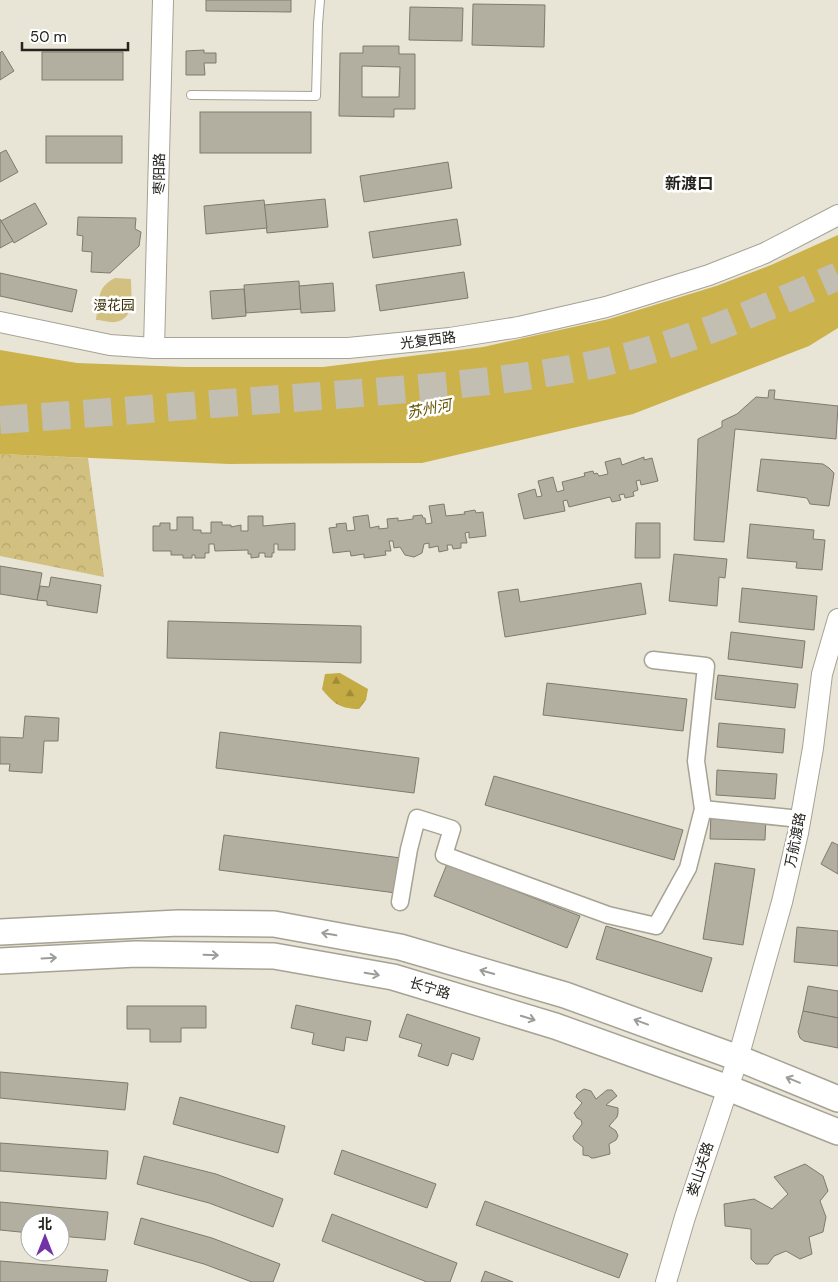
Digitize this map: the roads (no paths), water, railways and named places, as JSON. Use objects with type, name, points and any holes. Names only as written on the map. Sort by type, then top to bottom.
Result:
[{"type":"main road","points":[[0,932],[178,923],[274,924],[400,947],[566,995],[738,1058],[838,1099]]},
{"type":"main road","name":"长宁路","points":[[0,961],[136,954],[274,956],[393,977],[555,1026],[728,1088],[838,1132]]},
{"type":"street","name":"枣阳路","points":[[154,348],[163,0]]},
{"type":"street","name":"光复西路","points":[[0,322],[110,345],[154,348],[348,348],[450,338],[519,326],[606,307],[708,275],[765,253],[838,215]]},
{"type":"street","name":"万航渡路","points":[[738,1058],[782,902],[813,748],[822,674],[833,653],[838,620]]},
{"type":"street","points":[[400,902],[409,849],[417,818],[452,829],[444,854],[608,915],[656,926],[688,868],[703,810],[696,761],[706,666],[653,660]]},
{"type":"street","points":[[703,810],[800,819]]},
{"type":"street","name":"娄山关路","points":[[666,1282],[684,1217],[738,1058]]},
{"type":"lane","points":[[191,95],[316,96],[320,0]]},
{"type":"water","name":"苏州河","points":[[838,235],[838,328],[809,346],[633,414],[422,463],[229,464],[0,454],[0,350],[77,363],[186,367],[323,367],[483,347],[609,319],[716,286],[771,265]]},
{"type":"tunnel","points":[[0,420],[433,387],[499,380],[564,370],[658,348],[719,326],[838,276]]},
{"type":"district","name":"新渡口","points":[[689,183]]},
{"type":"park label","name":"漫花园","points":[[114,305]]}]
